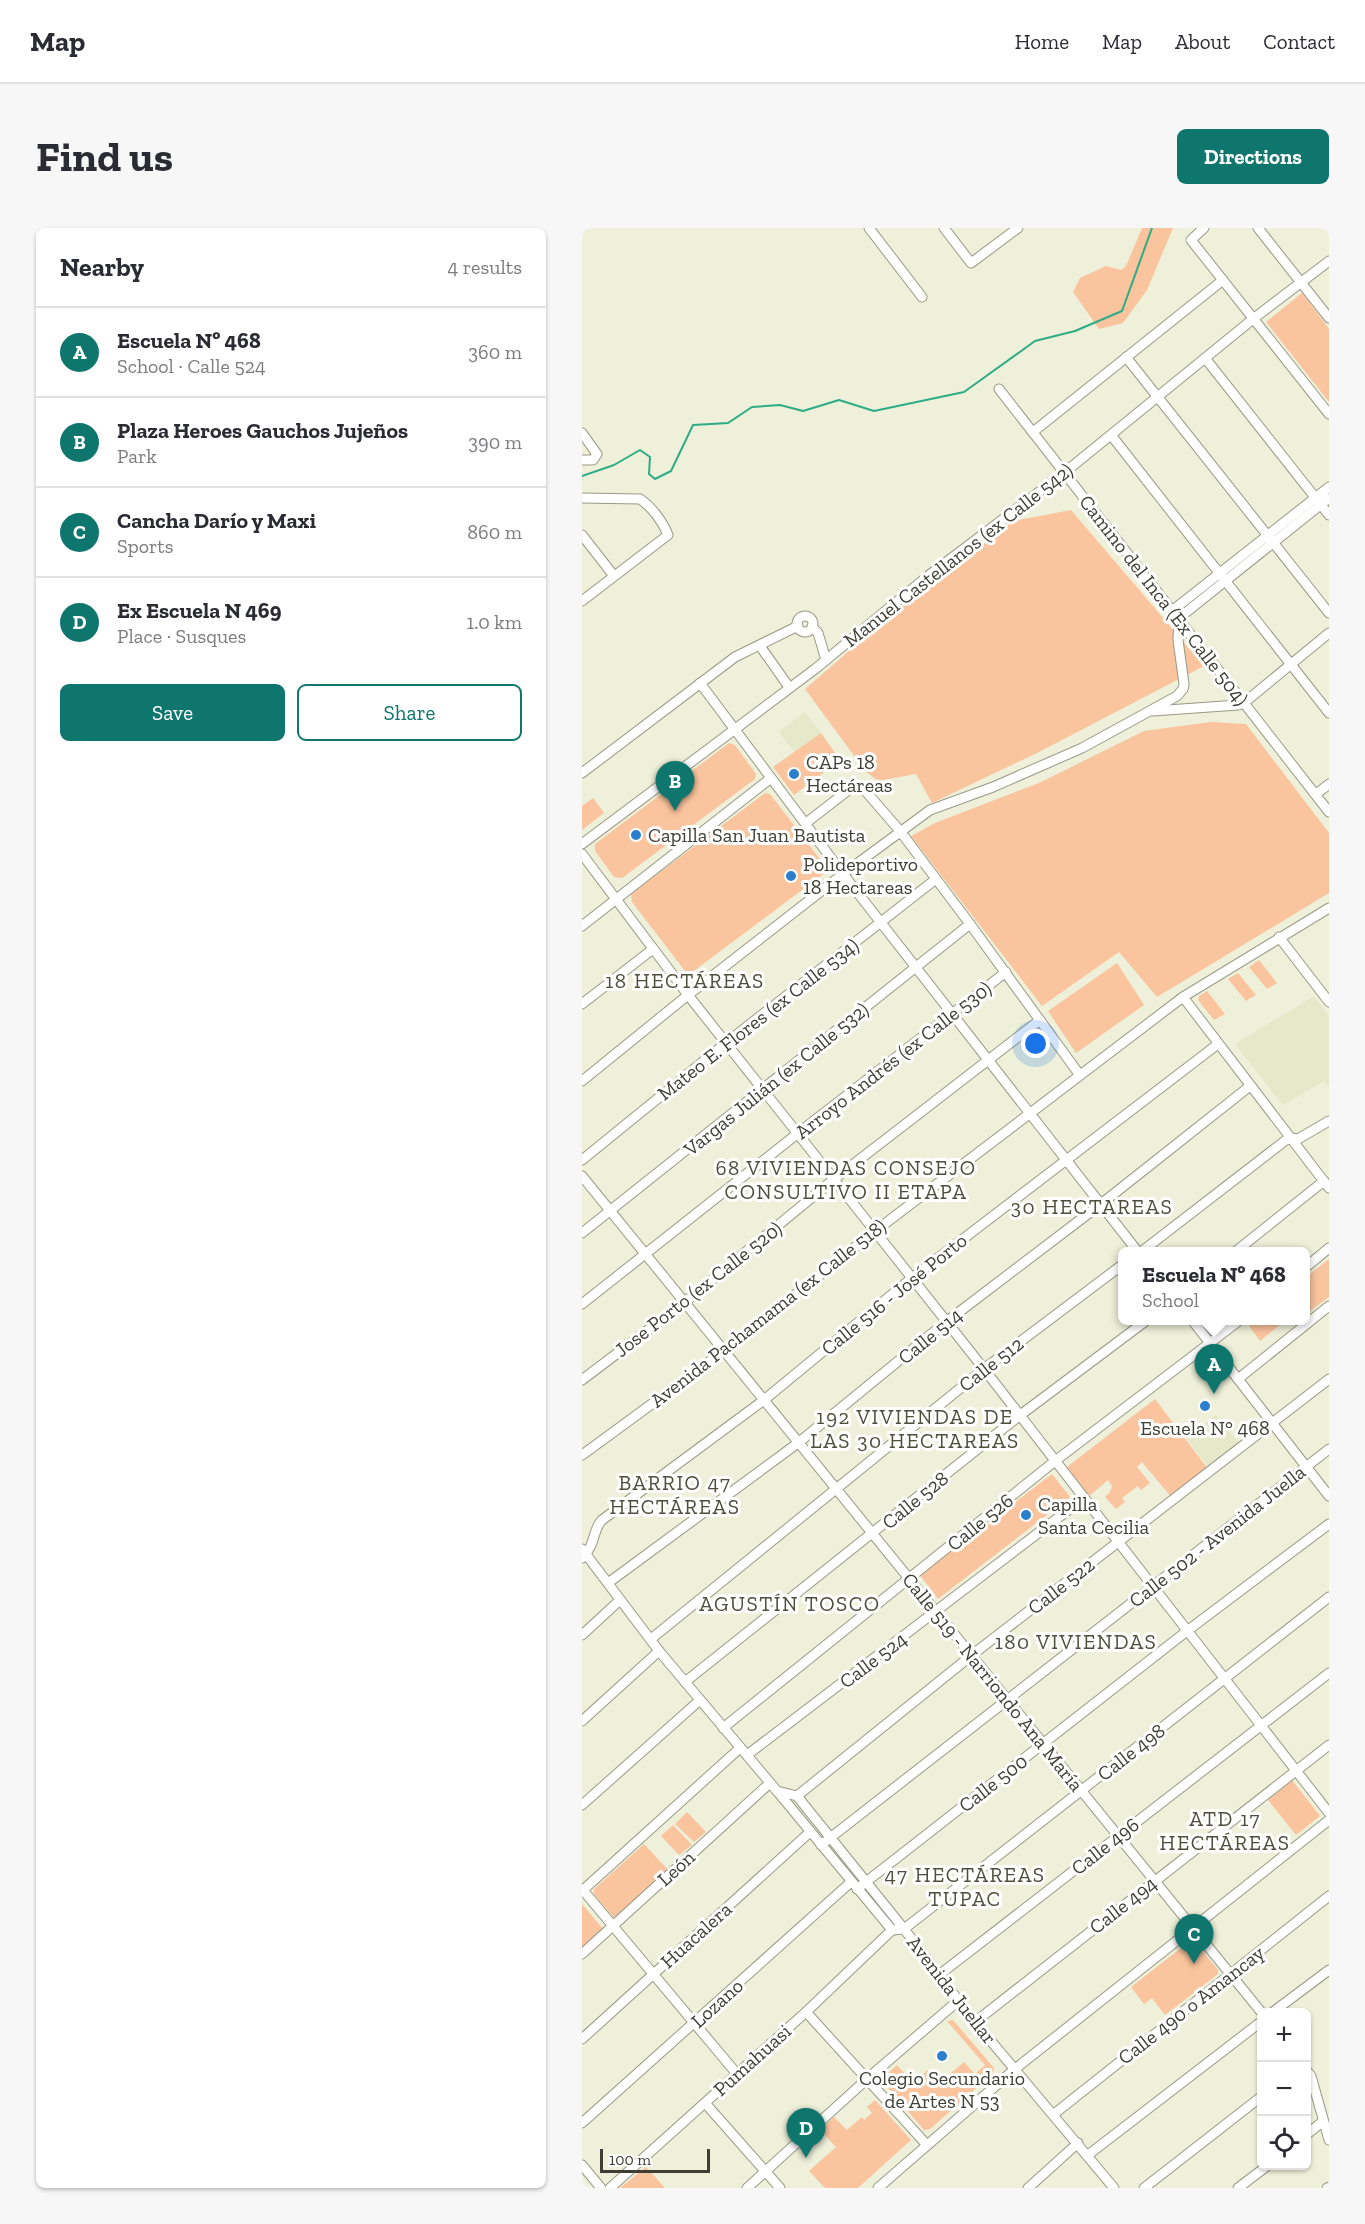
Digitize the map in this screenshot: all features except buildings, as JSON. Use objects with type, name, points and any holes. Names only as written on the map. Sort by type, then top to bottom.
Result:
[{"type":"street","points":[[869,228],[922,297]]},
{"type":"street","points":[[944,228],[971,263],[1018,228]]},
{"type":"street","points":[[1204,228],[1191,240],[1329,414]]},
{"type":"street","points":[[1258,228],[1329,318]]},
{"type":"street","name":"Manuel Castellanos (ex Calle 542)","points":[[582,844],[826,660],[928,576],[1064,473],[1253,319],[1329,261]]},
{"type":"street","points":[[1033,432],[1223,280]]},
{"type":"street","points":[[1126,357],[1329,613]]},
{"type":"street","points":[[1205,358],[1329,515]]},
{"type":"street","name":"Camino del Inca (Ex Calle 504)","points":[[999,389],[1329,812]]},
{"type":"street","points":[[582,433],[597,454],[592,460],[582,460]]},
{"type":"street","points":[[1110,435],[1329,713]]},
{"type":"street","points":[[582,1081],[688,994],[930,810],[993,787],[1082,748],[1177,696],[1183,689],[1176,614],[1318,501],[1329,487]]},
{"type":"street","points":[[582,498],[640,499],[648,504],[666,528],[668,535],[582,601]]},
{"type":"street","points":[[1318,501],[1329,498]]},
{"type":"street","points":[[582,535],[614,576]]},
{"type":"street","points":[[582,773],[735,657],[798,626],[799,619],[805,616],[812,620],[812,627],[818,633],[826,660]]},
{"type":"street","points":[[1147,712],[1238,705],[1245,702],[1329,633]]},
{"type":"street","points":[[763,644],[789,687]]},
{"type":"street","points":[[700,683],[951,1014],[1136,1247]]},
{"type":"street","points":[[582,926],[771,778]]},
{"type":"street","points":[[1316,794],[1329,784]]},
{"type":"street","points":[[806,823],[855,785],[869,793],[1006,972],[1079,1074]]},
{"type":"street","points":[[582,854],[726,1043],[1119,1541],[1329,1812]]},
{"type":"street","name":"Mateo E. Flores (ex Calle 534)","points":[[582,1160],[726,1043],[936,879]]},
{"type":"street","name":"Avenida Pachamama (ex Calle 518)","points":[[582,1455],[724,1351],[874,1232],[1183,997],[1329,908]]},
{"type":"street","name":"Vargas Julián (ex Calle 532)","points":[[582,1233],[970,924]]},
{"type":"street","points":[[1279,937],[1329,1002]]},
{"type":"street","points":[[582,1004],[653,949]]},
{"type":"street","name":"Arroyo Andrés (ex Calle 530)","points":[[582,1304],[1006,972]]},
{"type":"street","points":[[1183,997],[1326,1184],[1240,1247]]},
{"type":"street","name":"Jose Porto (ex Calle 520)","points":[[582,1380],[685,1302],[833,1180],[1040,1020]]},
{"type":"street","name":"Calle 516 - José Porto","points":[[583,1554],[594,1543],[597,1525],[602,1520],[764,1400],[912,1278],[1218,1044]]},
{"type":"street","name":"Calle 514","points":[[608,1584],[798,1443],[946,1322],[1101,1204],[1250,1086]]},
{"type":"street","points":[[1144,1247],[1291,1138],[1298,1139],[1329,1121]]},
{"type":"street","name":"Calle 519 - Narriondo Ana María","points":[[582,1176],[1258,2008]]},
{"type":"street","points":[[1310,1263],[1329,1248]]},
{"type":"street","name":"Calle 512","points":[[651,1639],[984,1369],[1118,1268]]},
{"type":"street","points":[[1310,1321],[1329,1306]]},
{"type":"street","name":"Calle 528","points":[[685,1682],[1019,1416],[1140,1325]]},
{"type":"street","points":[[1195,1325],[1329,1496]]},
{"type":"street","name":"Calle 526","points":[[723,1728],[1056,1461],[1234,1325]]},
{"type":"street","points":[[1238,1379],[1305,1325]]},
{"type":"street","name":"Calle 522","points":[[797,1796],[972,1655],[1329,1379]]},
{"type":"street","name":"Calle 502 - Avenida Juella","points":[[821,1845],[1329,1449]]},
{"type":"street","name":"Calle 524","points":[[582,1890],[743,1752],[936,1612],[1084,1498]]},
{"type":"street","name":"Calle 500","points":[[854,1886],[866,1882],[1187,1631],[1329,1524]]},
{"type":"street","points":[[583,1554],[659,1651],[854,1886],[892,1930],[904,1929]]},
{"type":"street","name":"Calle 498","points":[[904,1929],[1329,1597]]},
{"type":"street","points":[[582,1635],[620,1600]]},
{"type":"street","points":[[582,1721],[659,1651]]},
{"type":"street","name":"Calle 496","points":[[939,1975],[1329,1673]]},
{"type":"street","points":[[582,1805],[700,1700]]},
{"type":"street","name":"Calle 494","points":[[975,2022],[1329,1745]]},
{"type":"street","name":"León","points":[[582,1954],[770,1783]]},
{"type":"street","points":[[777,1791],[797,1796]]},
{"type":"street","name":"Avenida Juellar","points":[[797,1796],[975,2022],[1114,2188]]},
{"type":"street","points":[[878,2188],[1015,2069],[1329,1820]]},
{"type":"street","name":"Huacalera","points":[[582,2039],[810,1832]]},
{"type":"street","name":"Lozano","points":[[582,2123],[854,1886]]},
{"type":"street","points":[[582,1890],[737,2074]]},
{"type":"street","name":"Calle 490 o Amancay","points":[[1054,2114],[1329,1896]]},
{"type":"street","name":"Pumahuasi","points":[[610,2188],[806,2012],[892,1930]]},
{"type":"street","points":[[1280,2008],[1329,1970]]},
{"type":"street","points":[[747,2188],[867,2079],[959,2000]]},
{"type":"street","points":[[806,2012],[927,2145]]},
{"type":"street","points":[[1088,2155],[1257,2025]]},
{"type":"street","points":[[1311,2076],[1322,2122],[1329,2140]]},
{"type":"street","points":[[1144,2188],[1257,2100]]},
{"type":"street","points":[[705,2103],[780,2188]]},
{"type":"street","points":[[1311,2131],[1322,2122]]},
{"type":"street","points":[[1028,2188],[1078,2143]]},
{"type":"street","points":[[582,2165],[601,2188]]},
{"type":"street","points":[[1238,2188],[1262,2170]]},
{"type":"shaded area","points":[[1142,228],[1173,228],[1147,290],[1123,323],[1099,329],[1073,292],[1080,278],[1106,266],[1121,270],[1126,266]]},
{"type":"shaded area","points":[[1302,293],[1329,329],[1329,402],[1266,322]]},
{"type":"shaded area","points":[[1071,510],[1204,666],[1041,751],[932,803],[916,774],[878,781],[866,772],[805,689],[879,625],[1013,521]]},
{"type":"shaded area","points":[[805,712],[821,733],[794,752],[779,732]]},
{"type":"shaded area","points":[[1211,722],[1246,724],[1329,833],[1329,893],[1157,997],[1119,952],[1042,1006],[911,836],[935,823],[1039,783],[1144,731]]},
{"type":"shaded area","points":[[821,733],[840,760],[794,795],[773,767]]},
{"type":"shaded area","points":[[729,743],[735,745],[756,774],[755,779],[622,878],[614,877],[595,851],[595,844]]},
{"type":"shaded area","points":[[765,793],[770,794],[826,867],[826,872],[691,973],[685,971],[632,902],[631,894]]},
{"type":"shaded area","points":[[593,798],[604,813],[582,830],[582,806]]},
{"type":"shaded area","points":[[1259,960],[1277,983],[1267,989],[1249,967]]},
{"type":"shaded area","points":[[1117,963],[1144,1005],[1076,1053],[1048,1011]]},
{"type":"shaded area","points":[[1238,973],[1256,995],[1246,1001],[1228,979]]},
{"type":"shaded area","points":[[1207,991],[1225,1014],[1214,1020],[1198,1000],[1199,996]]},
{"type":"shaded area","points":[[1314,996],[1329,1016],[1329,1087],[1324,1081],[1283,1105],[1235,1044]]},
{"type":"shaded area","points":[[1329,1259],[1329,1297],[1310,1311],[1310,1274]]},
{"type":"shaded area","points":[[1250,1325],[1280,1325],[1260,1341]]},
{"type":"shaded area","points":[[1155,1399],[1208,1469],[1172,1498],[1142,1462],[1137,1467],[1150,1483],[1141,1490],[1138,1486],[1122,1498],[1125,1502],[1116,1509],[1105,1497],[1112,1486],[1108,1480],[1088,1497],[1067,1467]]},
{"type":"shaded area","points":[[1216,1415],[1240,1444],[1209,1468],[1186,1438]]},
{"type":"shaded area","points":[[1052,1474],[1070,1497],[938,1599],[920,1575]]},
{"type":"shaded area","points":[[1292,1780],[1320,1816],[1296,1835],[1268,1800]]},
{"type":"shaded area","points":[[687,1812],[706,1832],[694,1842],[675,1824]]},
{"type":"shaded area","points":[[673,1825],[692,1845],[679,1855],[661,1836]]},
{"type":"shaded area","points":[[644,1844],[669,1871],[618,1917],[613,1917],[594,1894],[594,1889]]},
{"type":"shaded area","points":[[582,1904],[603,1929],[582,1948]]},
{"type":"shaded area","points":[[1190,1941],[1194,1941],[1218,1970],[1218,1974],[1165,2015],[1152,1998],[1144,2004],[1131,1987]]},
{"type":"shaded area","points":[[953,2020],[994,2068],[993,2073],[930,2129],[924,2130],[883,2082],[884,2077],[897,2065],[918,2089],[924,2083],[920,2078],[927,2070],[939,2083],[964,2062],[975,2074],[985,2065],[947,2021]]},
{"type":"shaded area","points":[[875,2100],[911,2140],[858,2188],[825,2188],[809,2171],[836,2147],[820,2130],[834,2117],[847,2130],[862,2117],[864,2120],[872,2113],[867,2107]]},
{"type":"shaded area","points":[[646,2167],[665,2188],[620,2188]]},
{"type":"waterway","points":[[582,476],[614,465],[640,450],[650,457],[649,474],[655,479],[671,471],[693,425],[728,423],[752,407],[780,405],[803,411],[839,400],[874,411],[964,392],[1035,341],[1075,331],[1122,311],[1152,228]]},
{"type":"place","name":"CAPs 18 Hectáreas","points":[[794,774]]},
{"type":"place","name":"Plaza Heroes Gauchos Jujeños","points":[[675,811]]},
{"type":"place","name":"Capilla San Juan Bautista","points":[[636,835]]},
{"type":"place","name":"Polideportivo 18 Hectareas","points":[[791,876]]},
{"type":"place","name":"Escuela Nº 468","points":[[1214,1394]]},
{"type":"place","name":"Escuela N° 468","points":[[1205,1406]]},
{"type":"place","name":"Capilla Santa Cecilia","points":[[1026,1515]]},
{"type":"place","name":"Cancha Darío y Maxi","points":[[1194,1964]]},
{"type":"place","name":"Colegio Secundario de Artes N 53","points":[[942,2056]]},
{"type":"place","name":"Ex Escuela N 469","points":[[806,2158]]},
{"type":"district","name":"18 HECTÁREAS","points":[[685,980]]},
{"type":"district","name":"68 VIVIENDAS CONSEJO CONSULTIVO II ETAPA","points":[[846,1179]]},
{"type":"district","name":"30 HECTAREAS","points":[[1092,1206]]},
{"type":"district","name":"192 VIVIENDAS DE LAS 30 HECTAREAS","points":[[915,1428]]},
{"type":"district","name":"BARRIO 47 HECTÁREAS","points":[[675,1494]]},
{"type":"district","name":"AGUSTÍN TOSCO","points":[[790,1603]]},
{"type":"district","name":"180 VIVIENDAS","points":[[1076,1641]]},
{"type":"district","name":"ATD 17 HECTÁREAS","points":[[1225,1830]]},
{"type":"district","name":"47 HECTÁREAS TUPAC","points":[[965,1886]]}]
